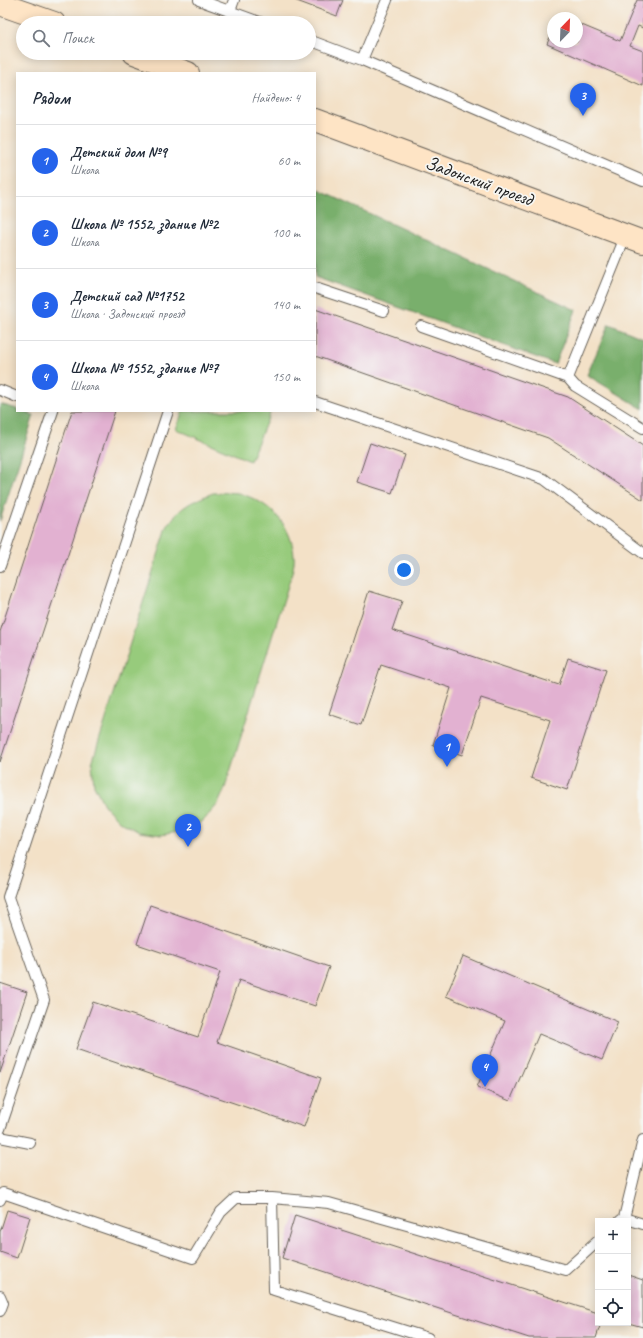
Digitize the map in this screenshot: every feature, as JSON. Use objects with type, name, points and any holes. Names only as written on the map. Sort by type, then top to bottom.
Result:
[{"type":"street","points":[[0,4],[34,16]]},
{"type":"street","points":[[153,60],[185,72]]},
{"type":"street","name":"Задонский проезд","points":[[316,120],[634,239]]},
{"type":"lane","points":[[199,0],[243,16]]},
{"type":"lane","points":[[230,11],[234,0]]},
{"type":"lane","points":[[362,60],[387,0]]},
{"type":"lane","points":[[316,43],[362,60],[643,181]]},
{"type":"lane","points":[[568,378],[634,239]]},
{"type":"lane","points":[[316,288],[384,311]]},
{"type":"lane","points":[[421,326],[568,378],[575,386],[643,428]]},
{"type":"lane","points":[[0,390],[16,396]]},
{"type":"lane","points":[[316,402],[544,479],[643,553]]},
{"type":"lane","points":[[0,566],[53,412]]},
{"type":"lane","points":[[0,1129],[44,1000],[8,897],[168,412]]},
{"type":"lane","points":[[0,1137],[30,1143]]},
{"type":"lane","points":[[623,1218],[643,1140]]},
{"type":"lane","points":[[0,1200],[3,1193],[193,1258],[221,1212],[236,1198],[272,1198],[329,1203],[566,1270],[595,1244]]},
{"type":"lane","points":[[272,1198],[274,1290],[428,1338]]},
{"type":"lane","points":[[631,1222],[643,1224]]},
{"type":"lane","points":[[0,1296],[3,1303],[0,1311]]},
{"type":"green space","points":[[316,188],[576,310],[555,364],[316,277]]},
{"type":"green space","points":[[609,324],[643,338],[643,409],[587,375]]},
{"type":"green space","points":[[0,404],[16,409],[16,412],[25,412],[34,415],[0,521]]},
{"type":"green space","points":[[183,412],[271,412],[250,461],[176,429]]},
{"type":"green space","points":[[213,493],[238,493],[259,502],[276,515],[283,523],[292,543],[294,560],[292,573],[225,788],[218,804],[203,821],[183,831],[161,835],[139,832],[119,821],[104,805],[94,785],[92,763],[167,527],[181,509],[198,499]]},
{"type":"building","points":[[294,0],[343,0],[337,16]]},
{"type":"building","points":[[637,0],[643,0],[643,28],[638,26],[630,46],[643,51],[643,86],[556,48],[583,48],[583,26],[620,41]]},
{"type":"building","points":[[316,309],[568,397],[643,446],[643,500],[548,438],[316,356]]},
{"type":"building","points":[[72,412],[115,412],[0,762],[0,632]]},
{"type":"building","points":[[370,443],[405,455],[392,493],[357,482]]},
{"type":"building","points":[[369,591],[402,601],[392,630],[559,685],[568,658],[606,670],[567,790],[531,778],[550,720],[481,698],[462,755],[433,745],[451,688],[381,665],[361,725],[329,714]]},
{"type":"building","points":[[150,905],[329,967],[315,1006],[239,980],[217,1042],[321,1078],[304,1127],[76,1049],[93,1002],[198,1037],[220,972],[137,944]]},
{"type":"building","points":[[463,956],[618,1022],[602,1060],[539,1034],[510,1101],[477,1087],[505,1021],[446,996]]},
{"type":"building","points":[[0,983],[27,992],[0,1073]]},
{"type":"building","points":[[7,1210],[30,1217],[17,1258],[0,1252],[0,1232]]},
{"type":"building","points":[[295,1215],[595,1312],[595,1326],[600,1326],[596,1338],[529,1338],[282,1258]]},
{"type":"building","points":[[631,1276],[643,1280],[643,1327],[631,1324]]},
{"type":"place","name":"Детский сад №1752","points":[[583,116]]},
{"type":"place","name":"Детский дом №9","points":[[447,767]]},
{"type":"place","name":"Школа № 1552, здание №2","points":[[188,847]]},
{"type":"place","name":"Школа № 1552, здание №7","points":[[485,1087]]}]
